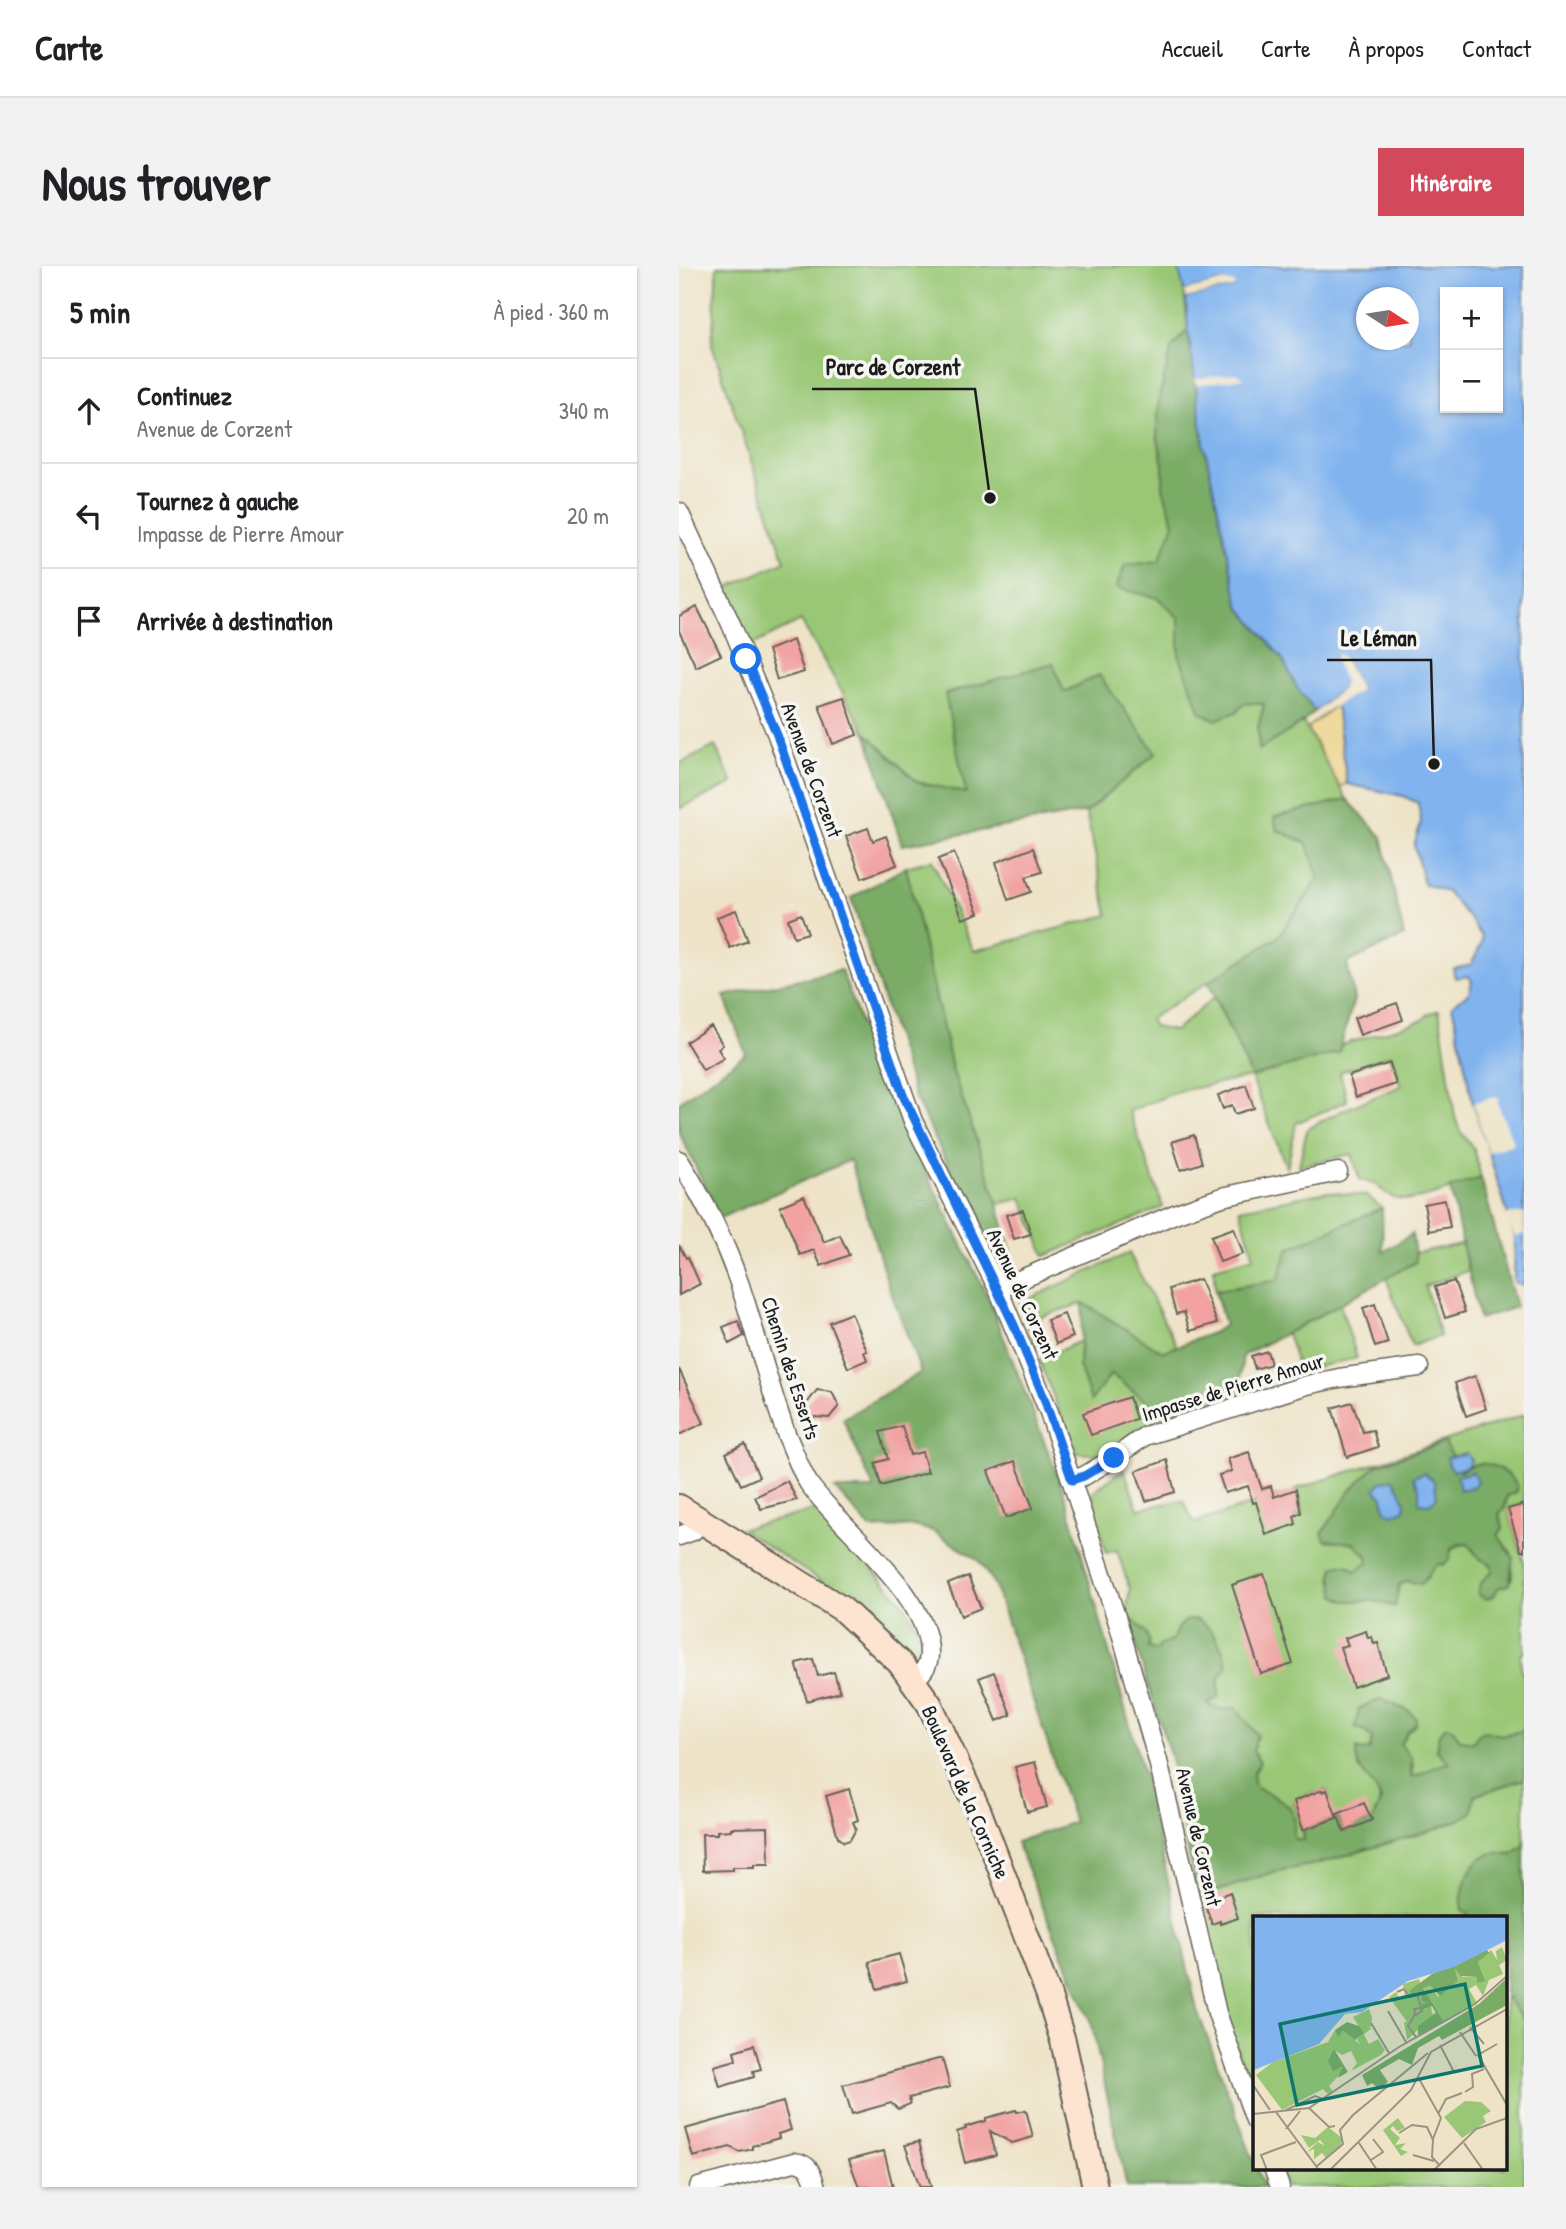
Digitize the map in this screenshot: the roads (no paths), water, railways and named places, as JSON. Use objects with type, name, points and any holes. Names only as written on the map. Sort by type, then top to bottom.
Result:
[{"type":"street","name":"Avenue de Corzent","points":[[679,512],[731,624],[777,735],[903,1095],[998,1289],[1044,1398],[1119,1626],[1158,1760],[1201,1953],[1221,2029],[1253,2115]]},
{"type":"street","name":"Chemin des Esserts","points":[[679,1160],[725,1246],[745,1301],[770,1392],[809,1483],[893,1579],[918,1615],[925,1631],[930,1655],[926,1668],[914,1681]]},
{"type":"street","points":[[998,1289],[1177,1213],[1222,1197],[1338,1172]]},
{"type":"street","name":"Impasse de Pierre Amour","points":[[1072,1480],[1094,1470],[1145,1436],[1307,1385],[1419,1367]]},
{"type":"street","name":"Boulevard de la Corniche","points":[[679,1507],[842,1609],[883,1645],[914,1681],[930,1705],[962,1773],[1048,1993],[1063,2041],[1095,2187]]},
{"type":"street","points":[[679,1536],[693,1531],[702,1522]]},
{"type":"street","points":[[699,2187],[794,2162],[803,2163],[811,2170],[816,2187]]},
{"type":"street","points":[[1274,2170],[1280,2187]]},
{"type":"water","points":[[1178,266],[1524,266],[1524,1287],[1514,1282],[1515,1237],[1473,1103],[1452,1005],[1469,993],[1472,982],[1469,976],[1455,978],[1453,969],[1471,965],[1482,937],[1447,892],[1424,884],[1414,845],[1421,822],[1418,803],[1403,796],[1347,784],[1336,705],[1361,690],[1344,658],[1335,657],[1345,682],[1341,690],[1315,711],[1297,688],[1282,658],[1239,606],[1204,444],[1186,298],[1234,287],[1225,281],[1184,291]]},
{"type":"water","points":[[1466,1453],[1471,1460],[1467,1467],[1453,1471],[1447,1458]]},
{"type":"water","points":[[1473,1472],[1477,1481],[1473,1487],[1460,1490],[1457,1476]]},
{"type":"water","points":[[1424,1473],[1434,1481],[1437,1497],[1430,1504],[1419,1503],[1419,1488],[1413,1477]]},
{"type":"water","points":[[1394,1479],[1405,1501],[1405,1510],[1392,1514],[1385,1510],[1383,1497],[1375,1489],[1381,1482]]},
{"type":"place","name":"Parc de Corzent","points":[[990,498]]},
{"type":"place","name":"Le Léman","points":[[1434,764]]}]
